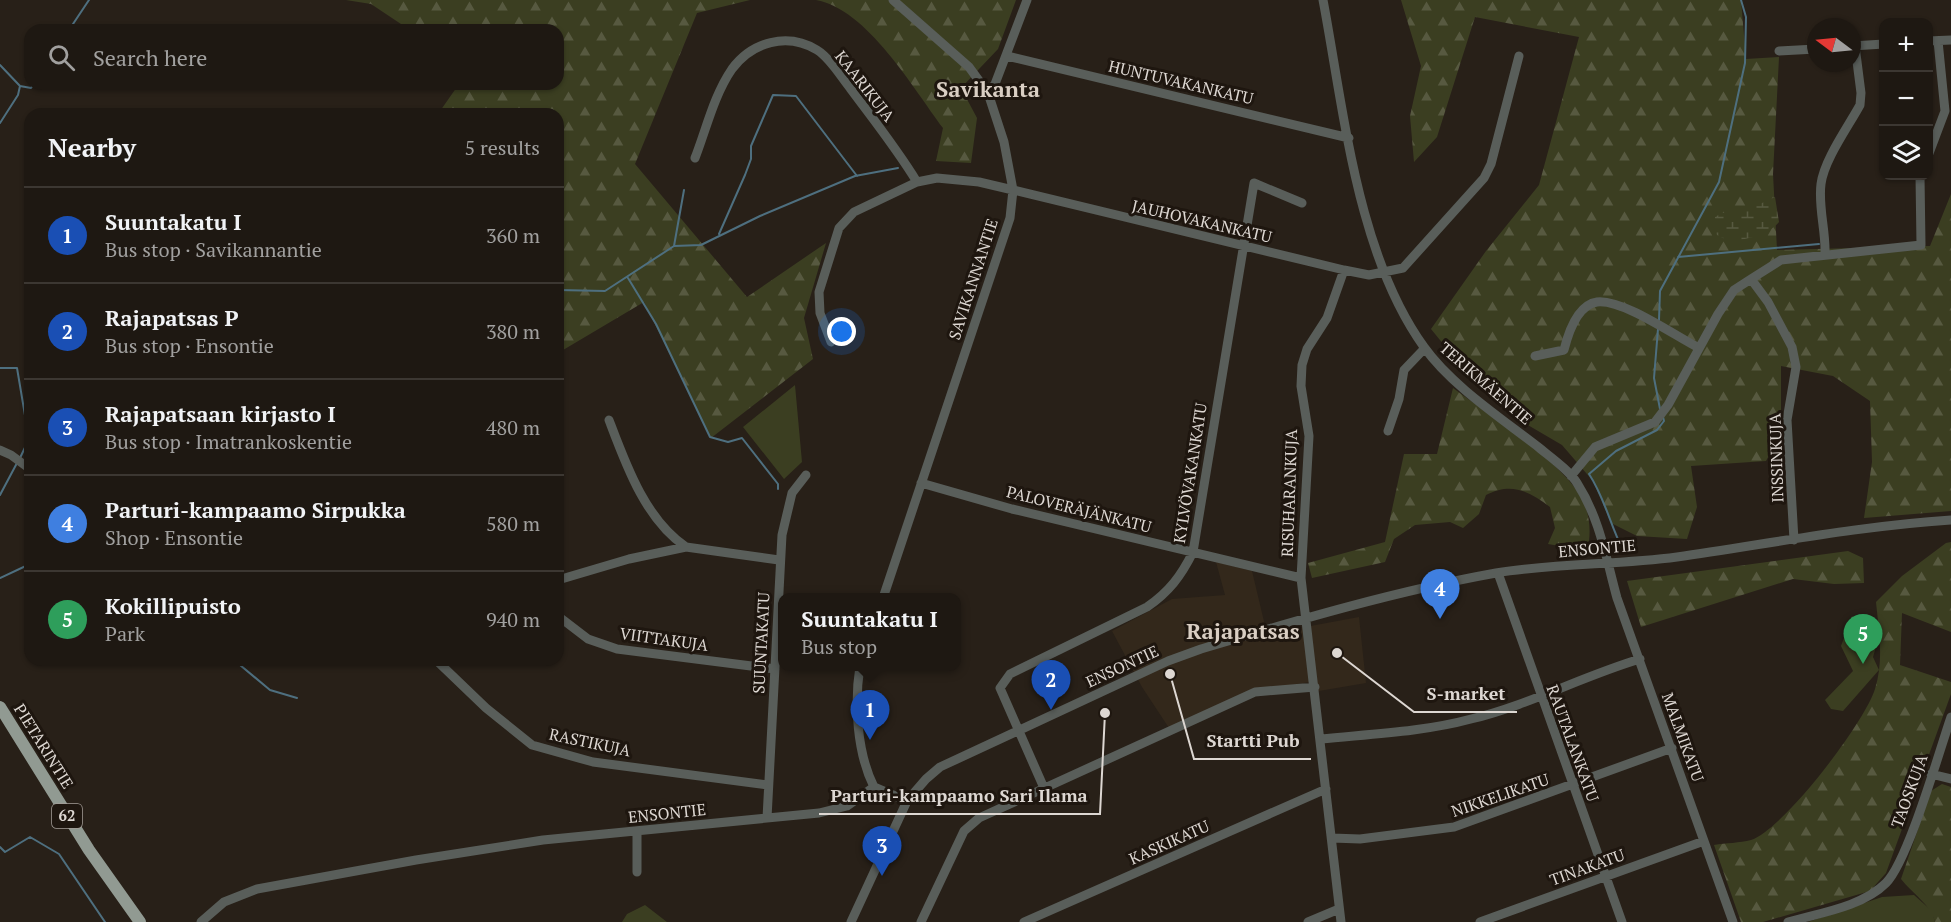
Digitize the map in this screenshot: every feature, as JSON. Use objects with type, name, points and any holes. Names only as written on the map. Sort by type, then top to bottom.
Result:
[{"type":"main road","name":"PIETARINTIE","points":[[0,707],[88,850],[140,922]]},
{"type":"street","name":"SAVIKANNANTIE","points":[[884,593],[1010,218],[1013,190],[1004,142],[988,93],[969,67],[893,0]]},
{"type":"street","points":[[988,93],[995,84],[1027,0]]},
{"type":"street","name":"TERIKMÄENTIE","points":[[1323,0],[1349,138],[1372,241],[1395,298],[1425,348],[1474,396],[1571,476],[1593,510],[1609,561]]},
{"type":"street","points":[[1933,145],[1945,111],[1934,41],[1951,40]]},
{"type":"street","name":"KAARIKUJA","points":[[695,158],[716,102],[732,70],[751,49],[775,41],[796,42],[818,51],[840,75],[902,157],[917,182]]},
{"type":"street","points":[[1861,46],[1879,44]]},
{"type":"street","points":[[1779,51],[1807,49]]},
{"type":"street","name":"HUNTUVAKANKATU","points":[[1006,56],[1349,138]]},
{"type":"street","points":[[1384,274],[1403,268],[1484,178],[1491,164],[1519,56]]},
{"type":"street","points":[[1825,254],[1826,232],[1821,184],[1860,105],[1858,72]]},
{"type":"street","name":"JAUHOVAKANKATU","points":[[831,342],[820,313],[819,292],[839,228],[854,212],[917,182],[937,178],[959,179],[1013,190],[1344,270],[1384,274]]},
{"type":"street","points":[[1571,476],[1595,447],[1655,422],[1668,405],[1734,290],[1781,260],[1921,245],[1920,180]]},
{"type":"street","name":"KYLVÖVAKANKATU","points":[[1044,788],[1000,688],[1003,681],[1010,674],[1147,607],[1166,594],[1184,571],[1193,552],[1254,183],[1302,203]]},
{"type":"street","name":"RISUHARANKUJA","points":[[1341,922],[1301,578],[1309,436],[1301,386],[1302,365],[1307,349],[1327,318],[1344,270]]},
{"type":"street","name":"INSSINKUJA","points":[[1751,279],[1768,302],[1792,347],[1796,367],[1787,420],[1794,540]]},
{"type":"street","points":[[1535,356],[1564,350],[1575,321],[1584,310],[1597,302],[1613,304],[1636,314],[1699,348]]},
{"type":"street","points":[[1388,431],[1399,399],[1404,370],[1425,348]]},
{"type":"street","points":[[609,420],[630,476],[674,539],[686,547]]},
{"type":"street","points":[[0,450],[24,465]]},
{"type":"street","name":"SUUNTAKATU","points":[[767,818],[779,560],[792,493],[806,475]]},
{"type":"street","name":"PALOVERÄJÄNKATU","points":[[921,483],[1012,509],[1301,578]]},
{"type":"street","name":"ENSONTIE","points":[[851,922],[907,801],[940,767],[1168,661],[1201,648],[1417,590],[1498,573],[1609,561],[1664,558],[1888,525],[1951,520]]},
{"type":"street","points":[[564,578],[629,559],[686,547],[779,560]]},
{"type":"street","name":"MALMIKATU","points":[[1609,561],[1617,598],[1733,922]]},
{"type":"street","name":"RAUTALANKATU","points":[[1498,573],[1622,922]]},
{"type":"street","name":"VIITTAKUJA","points":[[564,621],[588,639],[617,649],[775,669]]},
{"type":"street","points":[[1321,739],[1442,726],[1474,719],[1601,670],[1640,659]]},
{"type":"street","name":"RASTIKUJA","points":[[442,666],[486,708],[532,745],[593,762],[768,785]]},
{"type":"street","points":[[860,671],[859,719],[868,775],[874,787],[907,801]]},
{"type":"street","points":[[921,922],[964,831],[979,818],[1255,692],[1315,687]]},
{"type":"street","name":"TAOSKUJA","points":[[1788,922],[1859,900],[1886,884],[1893,874],[1951,717]]},
{"type":"street","name":"NIKKELIKATU","points":[[1332,838],[1360,839],[1454,827],[1672,748]]},
{"type":"street","points":[[1931,774],[1951,779]]},
{"type":"street","name":"ENSONTIE","points":[[201,922],[224,902],[257,889],[543,840],[832,810],[847,806],[874,787]]},
{"type":"street","name":"KASKIKATU","points":[[1024,922],[1326,789]]},
{"type":"street","points":[[637,831],[637,872]]},
{"type":"street","name":"TINAKATU","points":[[1480,922],[1704,841]]},
{"type":"street","points":[[1308,922],[1339,909]]},
{"type":"shaded area","points":[[1216,562],[1252,571],[1267,634],[1359,617],[1366,683],[1313,692],[1310,682],[1249,691],[1169,728],[1142,687],[1112,631],[1172,599],[1225,595]]},
{"type":"green space","points":[[346,0],[750,0],[697,13],[635,164],[747,297],[826,243],[804,318],[813,359],[711,438],[644,302],[564,349],[564,108],[442,108],[455,90],[564,90],[564,24],[401,24],[371,4]]},
{"type":"green space","points":[[816,0],[1016,0],[998,49],[961,88],[977,118],[971,163],[936,161],[943,128],[903,72],[871,34],[853,18],[835,6]]},
{"type":"green space","points":[[1401,0],[1741,0],[1746,59],[1779,57],[1773,174],[1777,250],[1930,246],[1951,194],[1951,511],[1864,518],[1872,462],[1870,401],[1833,376],[1781,366],[1781,433],[1766,461],[1691,466],[1697,507],[1687,539],[1637,536],[1611,523],[1593,481],[1562,445],[1521,421],[1462,367],[1431,329],[1486,251],[1539,185],[1579,37],[1475,17],[1437,137],[1414,162],[1410,116],[1421,66]]},
{"type":"green space","points":[[1775,197],[1779,222],[1767,232],[1740,240],[1723,238],[1716,234],[1715,217],[1722,213],[1749,209]]},
{"type":"green space","points":[[795,385],[802,462],[784,479],[743,427]]},
{"type":"green space","points":[[1453,388],[1520,437],[1567,479],[1578,492],[1586,510],[1590,528],[1589,541],[1578,549],[1548,544],[1555,528],[1550,507],[1520,490],[1504,489],[1486,495],[1479,514],[1463,528],[1450,522],[1415,525],[1394,539],[1385,562],[1312,578],[1308,563],[1385,542],[1404,454],[1437,454]]},
{"type":"green space","points":[[1951,542],[1951,632],[1902,613],[1900,665],[1951,682],[1951,694],[1886,873],[1870,891],[1763,922],[1741,922],[1714,845],[1751,840],[1765,832],[1783,816],[1822,773],[1856,725],[1875,689],[1880,657],[1876,602],[1902,576],[1946,543]]},
{"type":"green space","points":[[1848,551],[1863,558],[1864,583],[1834,584],[1793,579],[1641,627],[1627,581]]},
{"type":"green space","points":[[1852,616],[1880,633],[1873,657],[1879,670],[1843,711],[1831,709],[1825,700],[1853,671],[1841,646]]},
{"type":"green space","points":[[1942,784],[1951,787],[1951,922],[1935,922],[1925,905],[1901,879],[1931,791]]},
{"type":"green space","points":[[1914,895],[1932,911],[1935,922],[1808,922],[1882,897]]},
{"type":"green space","points":[[645,905],[667,922],[622,922],[627,914]]},
{"type":"waterway","points":[[73,24],[89,0]]},
{"type":"waterway","points":[[1659,320],[1660,291],[1719,182],[1745,63],[1746,17],[1741,0]]},
{"type":"waterway","points":[[0,65],[20,86],[24,87]]},
{"type":"waterway","points":[[0,123],[18,95],[20,86]]},
{"type":"waterway","points":[[719,234],[745,175],[751,159],[751,146],[773,95],[796,96],[857,176]]},
{"type":"waterway","points":[[564,290],[605,291],[674,246],[701,245],[760,216],[855,176],[898,168]]},
{"type":"waterway","points":[[674,246],[684,190]]},
{"type":"waterway","points":[[1678,257],[1819,244]]},
{"type":"waterway","points":[[628,278],[656,324],[710,437],[728,442],[742,438],[778,484],[778,489]]},
{"type":"waterway","points":[[1658,329],[1654,378],[1660,409]]},
{"type":"waterway","points":[[0,368],[17,368],[24,409]]},
{"type":"waterway","points":[[1623,550],[1589,474],[1616,451],[1657,430],[1664,421],[1663,417]]},
{"type":"waterway","points":[[20,458],[24,450]]},
{"type":"waterway","points":[[0,495],[17,463]]},
{"type":"waterway","points":[[0,578],[24,567]]},
{"type":"waterway","points":[[241,666],[270,690],[297,698]]},
{"type":"waterway","points":[[0,847],[5,852],[30,837],[59,854],[105,922]]},
{"type":"place","name":"Parturi-kampaamo Sirpukka","points":[[1440,619]]},
{"type":"place","name":"S-market","points":[[1337,653]]},
{"type":"place","name":"Kokillipuisto","points":[[1863,664]]},
{"type":"place","name":"Startti Pub","points":[[1170,674]]},
{"type":"place","name":"Rajapatsas P","points":[[1051,710]]},
{"type":"place","name":"Parturi-kampaamo Sari Ilama","points":[[1105,713]]},
{"type":"place","name":"Suuntakatu I","points":[[870,740]]},
{"type":"place","name":"Rajapatsaan kirjasto I","points":[[882,876]]},
{"type":"district","name":"Savikanta","points":[[988,89]]},
{"type":"district","name":"Rajapatsas","points":[[1243,631]]}]
